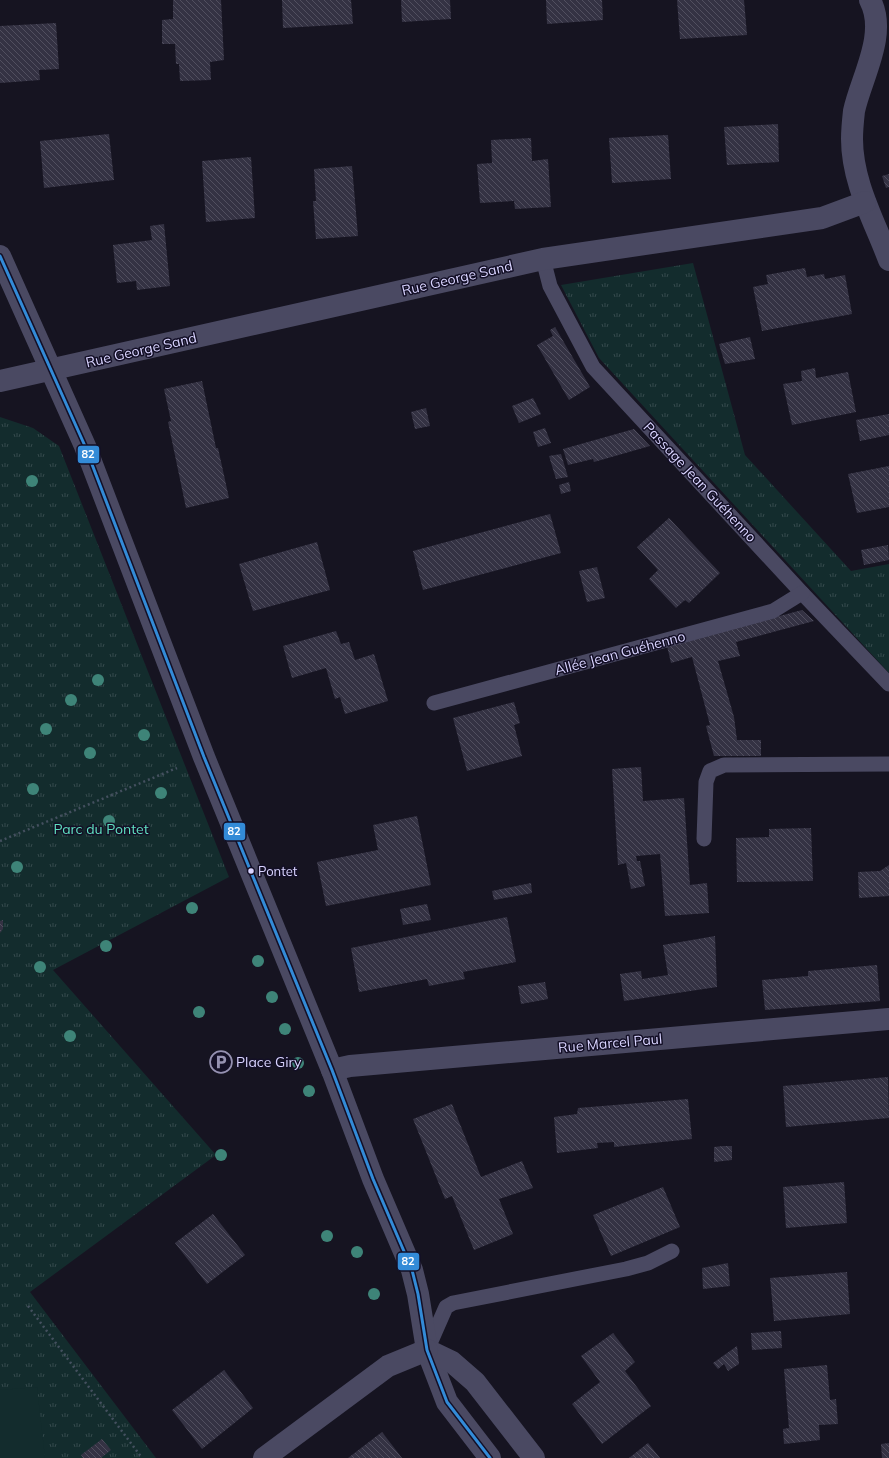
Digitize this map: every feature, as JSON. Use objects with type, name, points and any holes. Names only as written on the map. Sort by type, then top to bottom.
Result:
[{"type":"street","points":[[870,0],[873,6],[876,24],[873,52],[854,111],[852,138],[854,170],[865,202],[889,260]]},
{"type":"street","name":"Rue George Sand","points":[[0,381],[543,259],[822,218],[865,202]]},
{"type":"street","points":[[0,256],[85,446],[204,757],[412,1270],[418,1294],[426,1350],[447,1402],[490,1458]]},
{"type":"street","name":"Rue Marcel Paul","points":[[332,1070],[356,1065],[889,1019]]},
{"type":"street","points":[[264,1458],[388,1366],[426,1350],[452,1362],[475,1382],[534,1458]]},
{"type":"lane","name":"Passage Jean Guéhenno","points":[[543,259],[550,286],[593,367],[802,593],[889,684]]},
{"type":"lane","name":"Allée Jean Guéhenno","points":[[434,704],[773,611],[802,593]]},
{"type":"lane","points":[[704,839],[706,782],[710,771],[724,765],[889,764]]},
{"type":"lane","points":[[426,1350],[440,1317],[446,1308],[452,1304],[626,1269],[648,1263],[672,1250]]},
{"type":"path","points":[[0,841],[204,757]]},
{"type":"path","points":[[28,1306],[142,1458]]},
{"type":"green space","points":[[693,263],[745,455],[851,571],[889,564],[889,673],[599,358],[561,285]]},
{"type":"green space","name":"Parc du Pontet","points":[[0,417],[33,428],[59,446],[229,877],[53,970],[216,1155],[30,1292],[156,1458],[0,1458]]},
{"type":"green space","points":[[37,1387],[45,1458],[0,1458],[0,1390]]},
{"type":"building","points":[[173,0],[221,0],[224,60],[210,62],[211,80],[180,81],[179,64],[176,64],[175,44],[162,44],[162,20],[173,19]]},
{"type":"building","points":[[282,0],[351,0],[353,24],[283,28]]},
{"type":"building","points":[[401,0],[450,0],[451,19],[402,22]]},
{"type":"building","points":[[546,0],[602,0],[603,20],[547,24]]},
{"type":"building","points":[[677,0],[744,0],[747,35],[680,39]]},
{"type":"building","points":[[56,23],[59,69],[39,70],[40,80],[0,83],[0,26]]},
{"type":"building","points":[[778,124],[779,162],[727,165],[724,127]]},
{"type":"building","points":[[109,134],[114,180],[44,188],[40,141]]},
{"type":"building","points":[[668,135],[671,179],[612,183],[609,138]]},
{"type":"building","points":[[531,138],[532,161],[548,159],[551,207],[515,209],[514,201],[480,203],[477,164],[492,163],[491,140]]},
{"type":"building","points":[[251,157],[255,218],[206,222],[202,161]]},
{"type":"building","points":[[352,166],[358,236],[316,239],[313,201],[316,201],[314,169]]},
{"type":"building","points":[[889,174],[889,187],[886,188],[882,176]]},
{"type":"building","points":[[164,224],[170,286],[137,290],[136,281],[117,283],[113,245],[152,240],[150,226]]},
{"type":"building","points":[[805,268],[807,277],[824,274],[825,279],[845,275],[852,314],[762,331],[753,287],[768,284],[766,275]]},
{"type":"building","points":[[555,327],[590,387],[569,400],[537,345],[553,336],[550,330]]},
{"type":"building","points":[[750,337],[755,359],[725,364],[719,344]]},
{"type":"building","points":[[815,368],[816,378],[848,372],[856,412],[792,425],[783,384],[802,381],[801,371]]},
{"type":"building","points":[[202,381],[216,448],[218,448],[229,498],[186,508],[168,422],[171,421],[164,389]]},
{"type":"building","points":[[533,398],[541,414],[519,423],[512,406]]},
{"type":"building","points":[[426,408],[430,426],[415,429],[411,412]]},
{"type":"building","points":[[889,414],[889,435],[860,441],[856,420]]},
{"type":"building","points":[[545,428],[551,443],[538,447],[533,432]]},
{"type":"building","points":[[634,429],[650,446],[594,462],[593,459],[568,465],[563,449]]},
{"type":"building","points":[[561,454],[568,477],[556,479],[549,456]]},
{"type":"building","points":[[889,466],[889,507],[857,513],[848,474]]},
{"type":"building","points":[[569,482],[571,491],[561,494],[559,485]]},
{"type":"building","points":[[550,514],[561,553],[423,590],[413,551]]},
{"type":"building","points":[[669,518],[720,573],[689,603],[685,600],[676,608],[649,579],[658,570],[637,547]]},
{"type":"building","points":[[317,542],[330,590],[253,611],[239,564]]},
{"type":"building","points":[[888,545],[889,560],[864,565],[861,550]]},
{"type":"building","points":[[597,567],[605,598],[587,602],[579,571]]},
{"type":"building","points":[[802,610],[814,621],[736,642],[740,656],[718,661],[734,717],[737,740],[761,740],[761,756],[714,756],[706,726],[710,725],[692,657],[671,663],[667,646]]},
{"type":"building","points":[[336,631],[341,644],[349,642],[355,660],[374,654],[388,701],[345,714],[340,697],[335,699],[326,668],[292,678],[283,646]]},
{"type":"building","points":[[514,702],[520,723],[514,725],[522,756],[467,771],[453,718]]},
{"type":"building","points":[[641,767],[643,801],[684,798],[690,885],[707,883],[709,913],[665,916],[660,854],[636,856],[637,861],[640,861],[645,886],[631,889],[626,863],[618,865],[612,769]]},
{"type":"building","points":[[417,816],[431,885],[326,906],[317,862],[378,850],[373,825]]},
{"type":"building","points":[[811,828],[813,881],[737,882],[736,838],[769,837],[769,829]]},
{"type":"building","points":[[889,865],[889,896],[859,898],[858,872],[880,871]]},
{"type":"building","points":[[531,883],[532,893],[494,900],[492,891]]},
{"type":"building","points":[[427,904],[431,920],[403,925],[400,909]]},
{"type":"building","points":[[507,917],[516,962],[463,972],[465,979],[429,986],[427,979],[359,992],[351,948]]},
{"type":"building","points":[[3,920],[3,929],[0,933],[0,921]]},
{"type":"building","points":[[715,936],[717,987],[624,1001],[620,974],[641,971],[642,979],[668,975],[663,945]]},
{"type":"building","points":[[877,965],[880,1001],[765,1010],[762,980],[808,976],[808,971]]},
{"type":"building","points":[[545,982],[548,999],[521,1004],[518,986]]},
{"type":"building","points":[[888,1077],[889,1118],[786,1127],[783,1086]]},
{"type":"building","points":[[688,1099],[692,1139],[614,1147],[614,1142],[597,1143],[598,1148],[557,1153],[554,1117],[577,1114],[578,1108]]},
{"type":"building","points":[[452,1104],[481,1177],[522,1161],[533,1188],[499,1199],[513,1234],[474,1250],[452,1196],[445,1199],[413,1119]]},
{"type":"building","points":[[732,1146],[732,1160],[714,1162],[714,1147]]},
{"type":"building","points":[[844,1182],[847,1223],[786,1228],[783,1187]]},
{"type":"building","points":[[663,1187],[680,1227],[611,1256],[593,1215]]},
{"type":"building","points":[[213,1214],[245,1255],[207,1284],[175,1243]]},
{"type":"building","points":[[728,1263],[730,1286],[703,1289],[702,1268]]},
{"type":"building","points":[[847,1272],[850,1314],[774,1321],[770,1278]]},
{"type":"building","points":[[781,1331],[782,1348],[752,1350],[751,1333]]},
{"type":"building","points":[[613,1333],[635,1362],[625,1371],[651,1406],[602,1444],[572,1404],[600,1382],[581,1356]]},
{"type":"building","points":[[737,1346],[739,1364],[728,1371],[724,1364],[718,1369],[713,1363]]},
{"type":"building","points":[[827,1365],[830,1400],[836,1399],[838,1424],[819,1425],[820,1440],[784,1444],[783,1429],[789,1428],[784,1369]]},
{"type":"building","points":[[224,1370],[253,1408],[202,1449],[172,1410]]},
{"type":"building","points":[[382,1432],[402,1458],[348,1458]]},
{"type":"building","points":[[102,1439],[111,1450],[101,1458],[83,1458],[81,1455]]},
{"type":"building","points":[[648,1443],[660,1458],[629,1458]]},
{"type":"building","points":[[889,1443],[889,1458],[882,1458],[881,1444]]},
{"type":"transit line","name":"82","points":[[0,256],[85,446],[204,757],[332,1070],[373,1179],[412,1270],[418,1294],[427,1350],[447,1402],[490,1458]]},
{"type":"place","name":"Pontet","points":[[251,871]]},
{"type":"place","name":"Place Giry","points":[[221,1062]]}]
